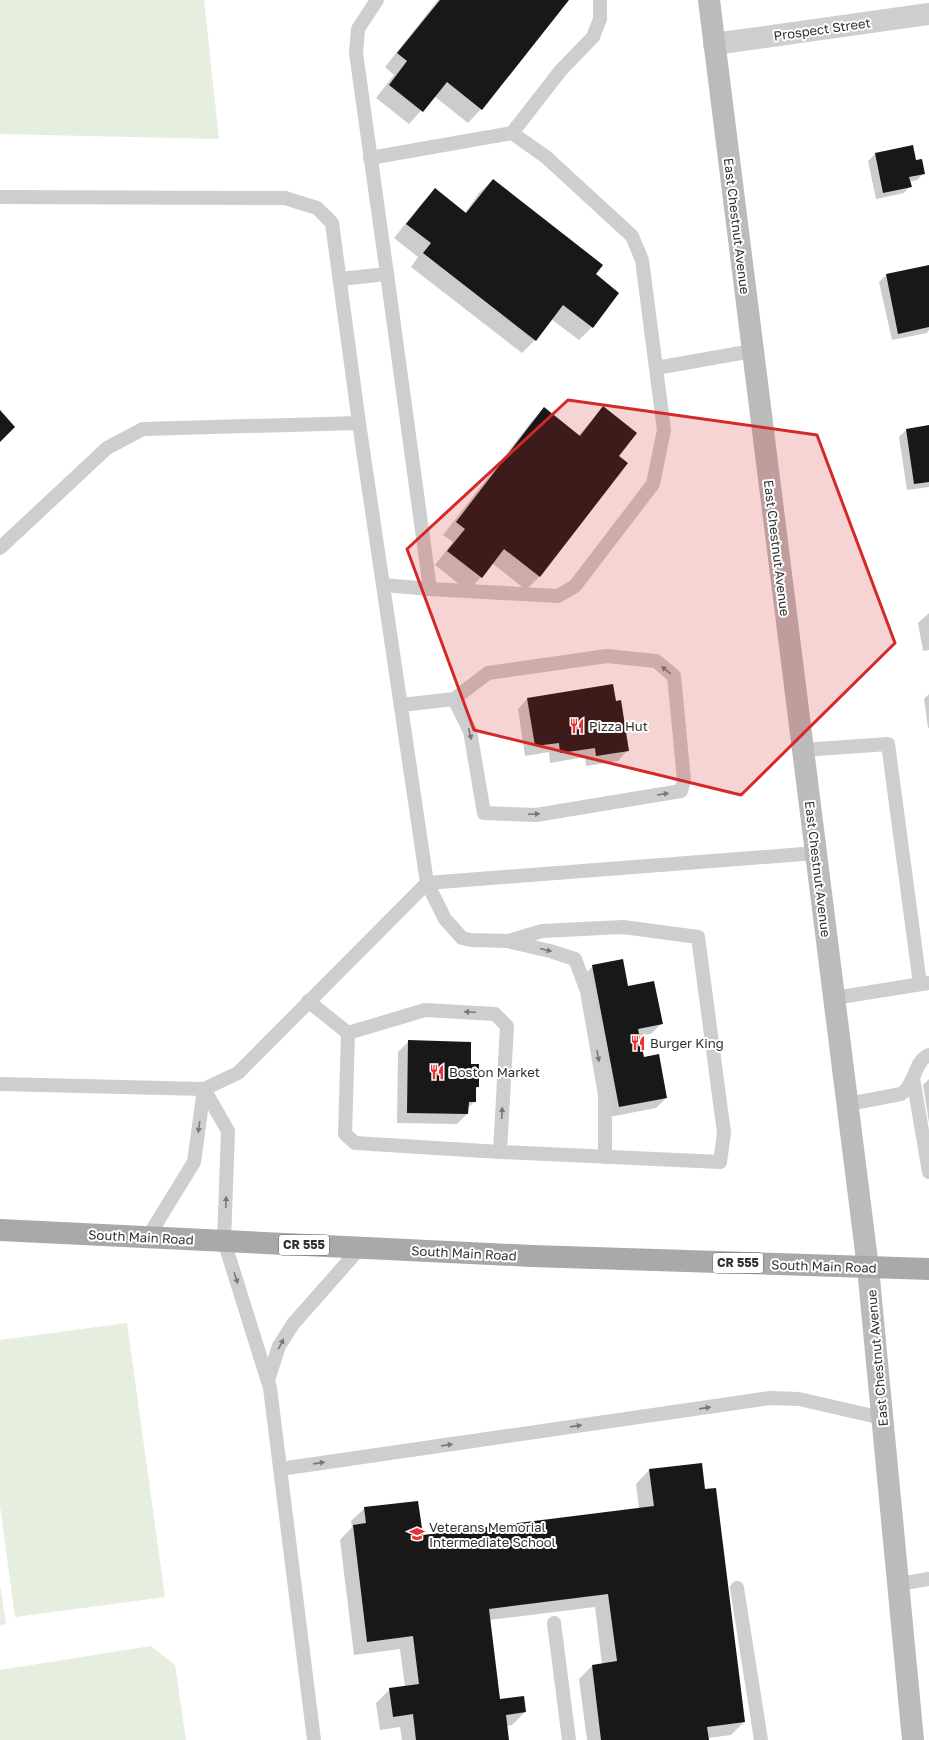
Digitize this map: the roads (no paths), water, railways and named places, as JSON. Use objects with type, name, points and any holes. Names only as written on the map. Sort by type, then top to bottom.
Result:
[{"type":"main road","name":"South Main Road","points":[[0,1230],[540,1256],[929,1269]]},
{"type":"street","name":"East Chestnut Avenue","points":[[709,0],[868,1268],[913,1740]]},
{"type":"street","name":"Prospect Street","points":[[714,44],[929,14]]},
{"type":"lane","points":[[377,0],[358,29],[356,53],[430,589]]},
{"type":"lane","points":[[370,158],[512,133],[561,70],[593,37],[600,18],[600,0]]},
{"type":"lane","points":[[383,586],[558,596],[576,586],[653,484],[664,430],[642,260],[632,236],[546,157],[512,133]]},
{"type":"lane","points":[[0,197],[285,198],[317,208],[332,223],[359,423],[427,883],[445,919],[462,938],[481,941],[508,941],[550,950],[575,958],[587,991],[605,1095],[605,1157]]},
{"type":"lane","points":[[340,279],[387,274]]},
{"type":"lane","points":[[656,368],[752,351]]},
{"type":"lane","points":[[0,548],[107,448],[143,429],[359,423]]},
{"type":"lane","points":[[401,705],[454,699],[488,673],[607,656],[656,661],[674,676],[684,780],[681,791],[536,815],[484,812],[470,730],[454,699]]},
{"type":"lane","points":[[803,750],[888,744],[925,983],[834,998]]},
{"type":"lane","points":[[0,1084],[204,1088],[238,1073],[427,883],[816,853]]},
{"type":"lane","points":[[348,1033],[345,1134],[355,1143],[500,1152],[720,1162],[724,1133],[698,937],[623,927],[542,931],[508,941]]},
{"type":"lane","points":[[308,1001],[348,1033]]},
{"type":"lane","points":[[348,1033],[425,1010],[495,1014],[507,1026],[500,1152]]},
{"type":"lane","points":[[848,1104],[901,1094],[906,1091],[923,1057],[929,1055]]},
{"type":"lane","points":[[913,1078],[929,1172]]},
{"type":"lane","points":[[148,1237],[194,1162],[204,1088]]},
{"type":"lane","points":[[204,1088],[228,1131],[224,1241],[270,1388],[314,1740]]},
{"type":"lane","points":[[268,1380],[279,1346],[293,1324],[360,1248]]},
{"type":"lane","points":[[280,1469],[770,1398],[799,1399],[882,1418]]},
{"type":"lane","points":[[898,1584],[929,1579]]},
{"type":"lane","points":[[737,1588],[761,1740]]},
{"type":"lane","points":[[554,1623],[569,1740]]},
{"type":"place","name":"Pizza Hut","points":[[577,726]]},
{"type":"place","name":"Burger King","points":[[638,1043]]},
{"type":"place","name":"Boston Market","points":[[437,1072]]},
{"type":"place","name":"Veterans Memorial Intermediate School","points":[[417,1534]]}]
